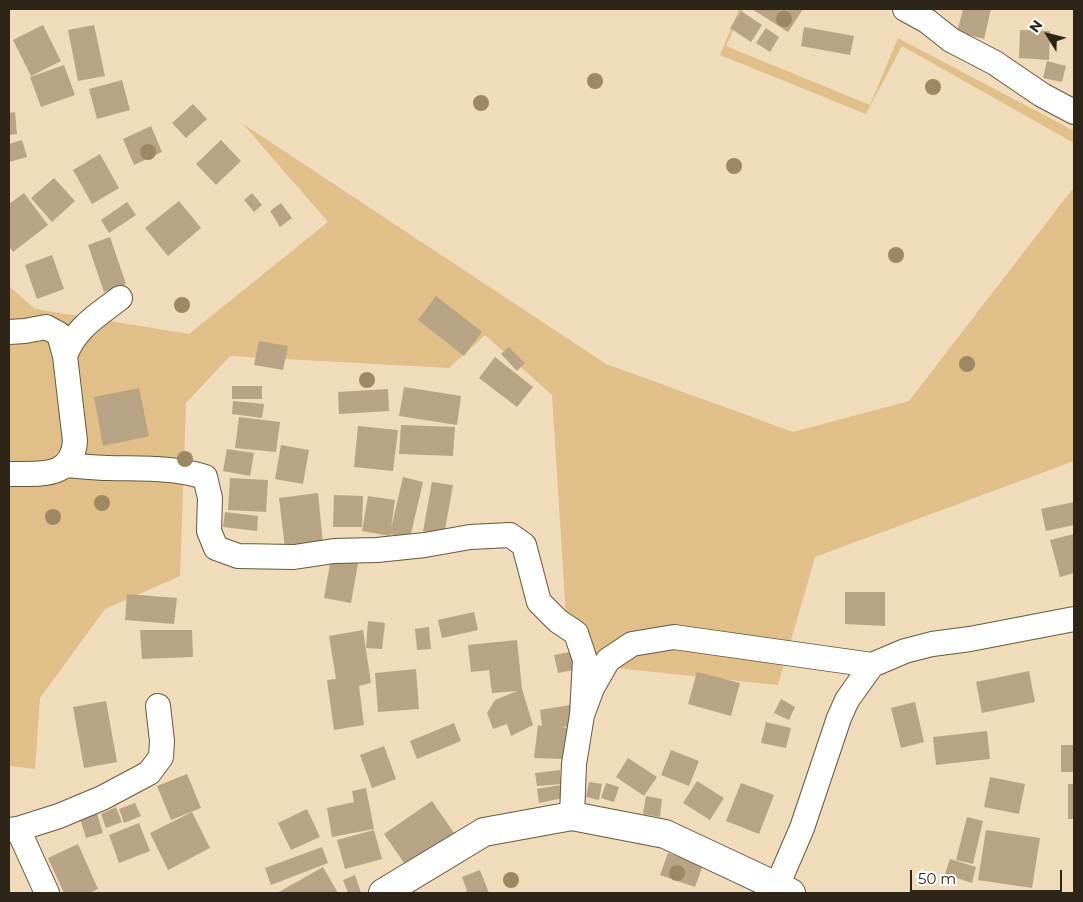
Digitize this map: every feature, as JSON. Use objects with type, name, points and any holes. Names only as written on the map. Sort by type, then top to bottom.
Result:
[{"type":"street","points":[[905,9],[927,21],[951,40],[995,63],[1042,95],[1074,112]]},
{"type":"street","points":[[65,356],[69,344],[78,331],[120,298]]},
{"type":"street","points":[[9,332],[46,327],[59,334],[65,356],[75,441],[74,453],[65,466],[53,473],[9,474]]},
{"type":"street","points":[[65,466],[162,468],[205,477],[210,498],[209,531],[216,548],[238,556],[294,557],[334,551],[377,550],[425,545],[470,537],[510,535],[524,545],[539,602],[558,621],[576,633],[585,660],[582,715],[574,764],[572,816]]},
{"type":"street","points":[[582,715],[592,688],[608,660],[632,644],[674,637],[872,665],[905,651],[932,644],[970,639],[1074,619]]},
{"type":"street","points":[[382,893],[484,832],[572,816],[665,834],[784,890],[838,718],[847,700],[872,665]]},
{"type":"street","points":[[47,893],[13,829],[59,816],[102,798],[149,773],[161,757],[162,741],[158,706]]},
{"type":"shaded area","points":[[739,9],[743,9],[726,46],[870,105],[898,38],[1074,131],[1074,143],[902,46],[866,114],[720,55]]},
{"type":"shaded area","points":[[243,124],[606,364],[793,432],[909,401],[1074,187],[1074,461],[815,557],[778,685],[569,663],[552,395],[485,335],[449,368],[230,356],[186,403],[180,576],[105,609],[40,698],[35,769],[9,766],[9,286],[35,309],[189,334],[328,222]]},
{"type":"building","points":[[752,9],[803,9],[788,32]]},
{"type":"building","points":[[963,9],[991,9],[984,39],[957,32]]},
{"type":"building","points":[[741,11],[762,25],[751,42],[730,28]]},
{"type":"building","points":[[43,25],[61,61],[31,76],[13,40]]},
{"type":"building","points":[[94,25],[105,76],[78,81],[68,30]]},
{"type":"building","points":[[804,27],[854,36],[850,55],[801,46]]},
{"type":"building","points":[[766,28],[779,37],[770,52],[756,43]]},
{"type":"building","points":[[1020,30],[1050,31],[1049,60],[1019,58]]},
{"type":"building","points":[[1047,61],[1066,66],[1062,82],[1043,78]]},
{"type":"building","points":[[64,65],[75,95],[41,107],[30,77]]},
{"type":"building","points":[[122,80],[130,110],[97,119],[89,89]]},
{"type":"building","points":[[193,104],[207,119],[186,138],[172,123]]},
{"type":"building","points":[[15,112],[17,134],[9,135],[9,113]]},
{"type":"building","points":[[151,126],[162,152],[134,165],[123,139]]},
{"type":"building","points":[[22,140],[27,157],[9,162],[9,144]]},
{"type":"building","points":[[221,140],[241,161],[216,185],[196,164]]},
{"type":"building","points":[[100,154],[119,188],[92,204],[73,170]]},
{"type":"building","points":[[54,178],[75,201],[52,222],[31,198]]},
{"type":"building","points":[[24,193],[48,225],[13,252],[9,246],[9,204]]},
{"type":"building","points":[[252,193],[262,205],[254,212],[244,200]]},
{"type":"building","points":[[179,201],[201,228],[168,256],[145,228]]},
{"type":"building","points":[[127,202],[136,215],[109,233],[101,220]]},
{"type":"building","points":[[281,203],[292,218],[280,227],[270,211]]},
{"type":"building","points":[[110,237],[126,284],[104,292],[88,245]]},
{"type":"building","points":[[52,255],[64,289],[37,299],[25,265]]},
{"type":"building","points":[[436,296],[482,332],[464,356],[418,320]]},
{"type":"building","points":[[259,341],[288,346],[283,370],[254,365]]},
{"type":"building","points":[[509,347],[525,363],[517,371],[501,354]]},
{"type":"building","points":[[495,357],[533,387],[517,407],[479,378]]},
{"type":"building","points":[[232,386],[262,386],[262,399],[232,399]]},
{"type":"building","points":[[404,387],[461,396],[457,425],[399,416]]},
{"type":"building","points":[[139,388],[149,436],[103,446],[94,397]]},
{"type":"building","points":[[388,389],[389,411],[339,414],[338,392]]},
{"type":"building","points":[[233,401],[264,404],[262,418],[232,414]]},
{"type":"building","points":[[239,417],[280,422],[276,452],[235,448]]},
{"type":"building","points":[[401,425],[455,427],[453,456],[399,454]]},
{"type":"building","points":[[358,426],[398,430],[393,471],[354,467]]},
{"type":"building","points":[[281,445],[309,450],[303,484],[275,479]]},
{"type":"building","points":[[227,449],[254,453],[250,476],[223,471]]},
{"type":"building","points":[[403,477],[423,482],[410,538],[362,531],[368,496],[395,500],[391,529]]},
{"type":"building","points":[[230,478],[268,480],[266,512],[228,510]]},
{"type":"building","points":[[432,482],[453,485],[444,535],[423,531]]},
{"type":"building","points":[[318,493],[323,544],[285,548],[279,498]]},
{"type":"building","points":[[334,495],[363,496],[362,527],[333,527]]},
{"type":"building","points":[[1074,502],[1074,525],[1046,531],[1041,509]]},
{"type":"building","points":[[225,512],[258,516],[257,531],[223,527]]},
{"type":"building","points":[[1074,534],[1074,573],[1060,577],[1050,540]]},
{"type":"building","points":[[331,558],[358,563],[351,603],[324,598]]},
{"type":"building","points":[[845,592],[885,592],[885,626],[845,624]]},
{"type":"building","points":[[127,594],[177,598],[174,624],[125,620]]},
{"type":"building","points":[[474,612],[478,630],[442,638],[438,620]]},
{"type":"building","points":[[368,621],[385,623],[382,649],[366,648]]},
{"type":"building","points":[[429,627],[431,649],[417,650],[415,629]]},
{"type":"building","points":[[140,630],[192,630],[193,657],[142,659]]},
{"type":"building","points":[[363,630],[371,683],[359,686],[364,725],[334,730],[327,680],[336,679],[329,636]]},
{"type":"building","points":[[517,640],[522,689],[533,725],[511,736],[507,724],[493,729],[487,713],[495,700],[517,691],[492,693],[489,670],[471,672],[468,645]]},
{"type":"building","points":[[575,651],[579,669],[558,673],[554,655]]},
{"type":"building","points":[[416,669],[419,709],[378,712],[375,673]]},
{"type":"building","points":[[1029,671],[1035,702],[982,713],[976,682]]},
{"type":"building","points":[[697,672],[740,683],[731,716],[688,704]]},
{"type":"building","points":[[781,699],[795,707],[789,720],[774,713]]},
{"type":"building","points":[[106,701],[117,762],[84,768],[73,707]]},
{"type":"building","points":[[915,702],[924,742],[901,748],[891,708]]},
{"type":"building","points":[[570,705],[573,726],[561,727],[568,728],[564,759],[534,758],[538,725],[542,726],[540,710]]},
{"type":"building","points":[[766,722],[791,728],[786,748],[761,743]]},
{"type":"building","points":[[454,723],[461,741],[417,759],[410,741]]},
{"type":"building","points":[[987,731],[990,759],[936,765],[933,737]]},
{"type":"building","points":[[1061,745],[1074,745],[1074,772],[1061,772]]},
{"type":"building","points":[[384,746],[396,779],[372,788],[360,755]]},
{"type":"building","points":[[671,750],[699,761],[689,786],[661,775]]},
{"type":"building","points":[[628,758],[657,777],[644,796],[616,777]]},
{"type":"building","points":[[560,770],[561,784],[537,786],[535,773]]},
{"type":"building","points":[[187,774],[201,808],[171,820],[157,786]]},
{"type":"building","points":[[990,777],[1025,784],[1019,814],[984,807]]},
{"type":"building","points":[[697,781],[724,798],[710,820],[683,803]]},
{"type":"building","points":[[589,782],[602,784],[599,800],[586,797]]},
{"type":"building","points":[[606,783],[619,787],[614,802],[601,798]]},
{"type":"building","points":[[741,783],[774,795],[759,834],[726,821]]},
{"type":"building","points":[[1068,784],[1074,784],[1074,819],[1068,819]]},
{"type":"building","points":[[560,785],[563,798],[539,803],[537,789]]},
{"type":"building","points":[[366,788],[374,829],[332,837],[327,808],[354,802],[352,791]]},
{"type":"building","points":[[646,796],[662,799],[660,817],[643,814]]},
{"type":"building","points":[[432,801],[461,843],[413,876],[384,834]]},
{"type":"building","points":[[135,803],[141,816],[124,823],[119,809]]},
{"type":"building","points":[[116,807],[122,822],[106,828],[101,814]]},
{"type":"building","points":[[307,809],[320,837],[291,850],[278,823]]},
{"type":"building","points":[[96,810],[103,833],[86,838],[79,815]]},
{"type":"building","points":[[192,812],[210,848],[168,870],[150,833]]},
{"type":"building","points":[[967,817],[983,821],[973,864],[956,860]]},
{"type":"building","points":[[139,823],[150,851],[119,863],[109,835]]},
{"type":"building","points":[[374,830],[382,859],[345,869],[337,840]]},
{"type":"building","points":[[986,830],[1040,838],[1032,888],[978,880]]},
{"type":"building","points":[[78,844],[98,889],[89,893],[64,893],[48,858]]},
{"type":"building","points":[[322,847],[328,863],[271,885],[265,868]]},
{"type":"building","points":[[668,853],[703,865],[695,887],[660,875]]},
{"type":"building","points":[[950,859],[976,867],[972,883],[945,874]]},
{"type":"building","points":[[323,867],[338,893],[277,893]]},
{"type":"building","points":[[480,870],[489,893],[463,893],[467,891],[462,877]]},
{"type":"building","points":[[355,875],[361,893],[348,893],[343,880]]}]
